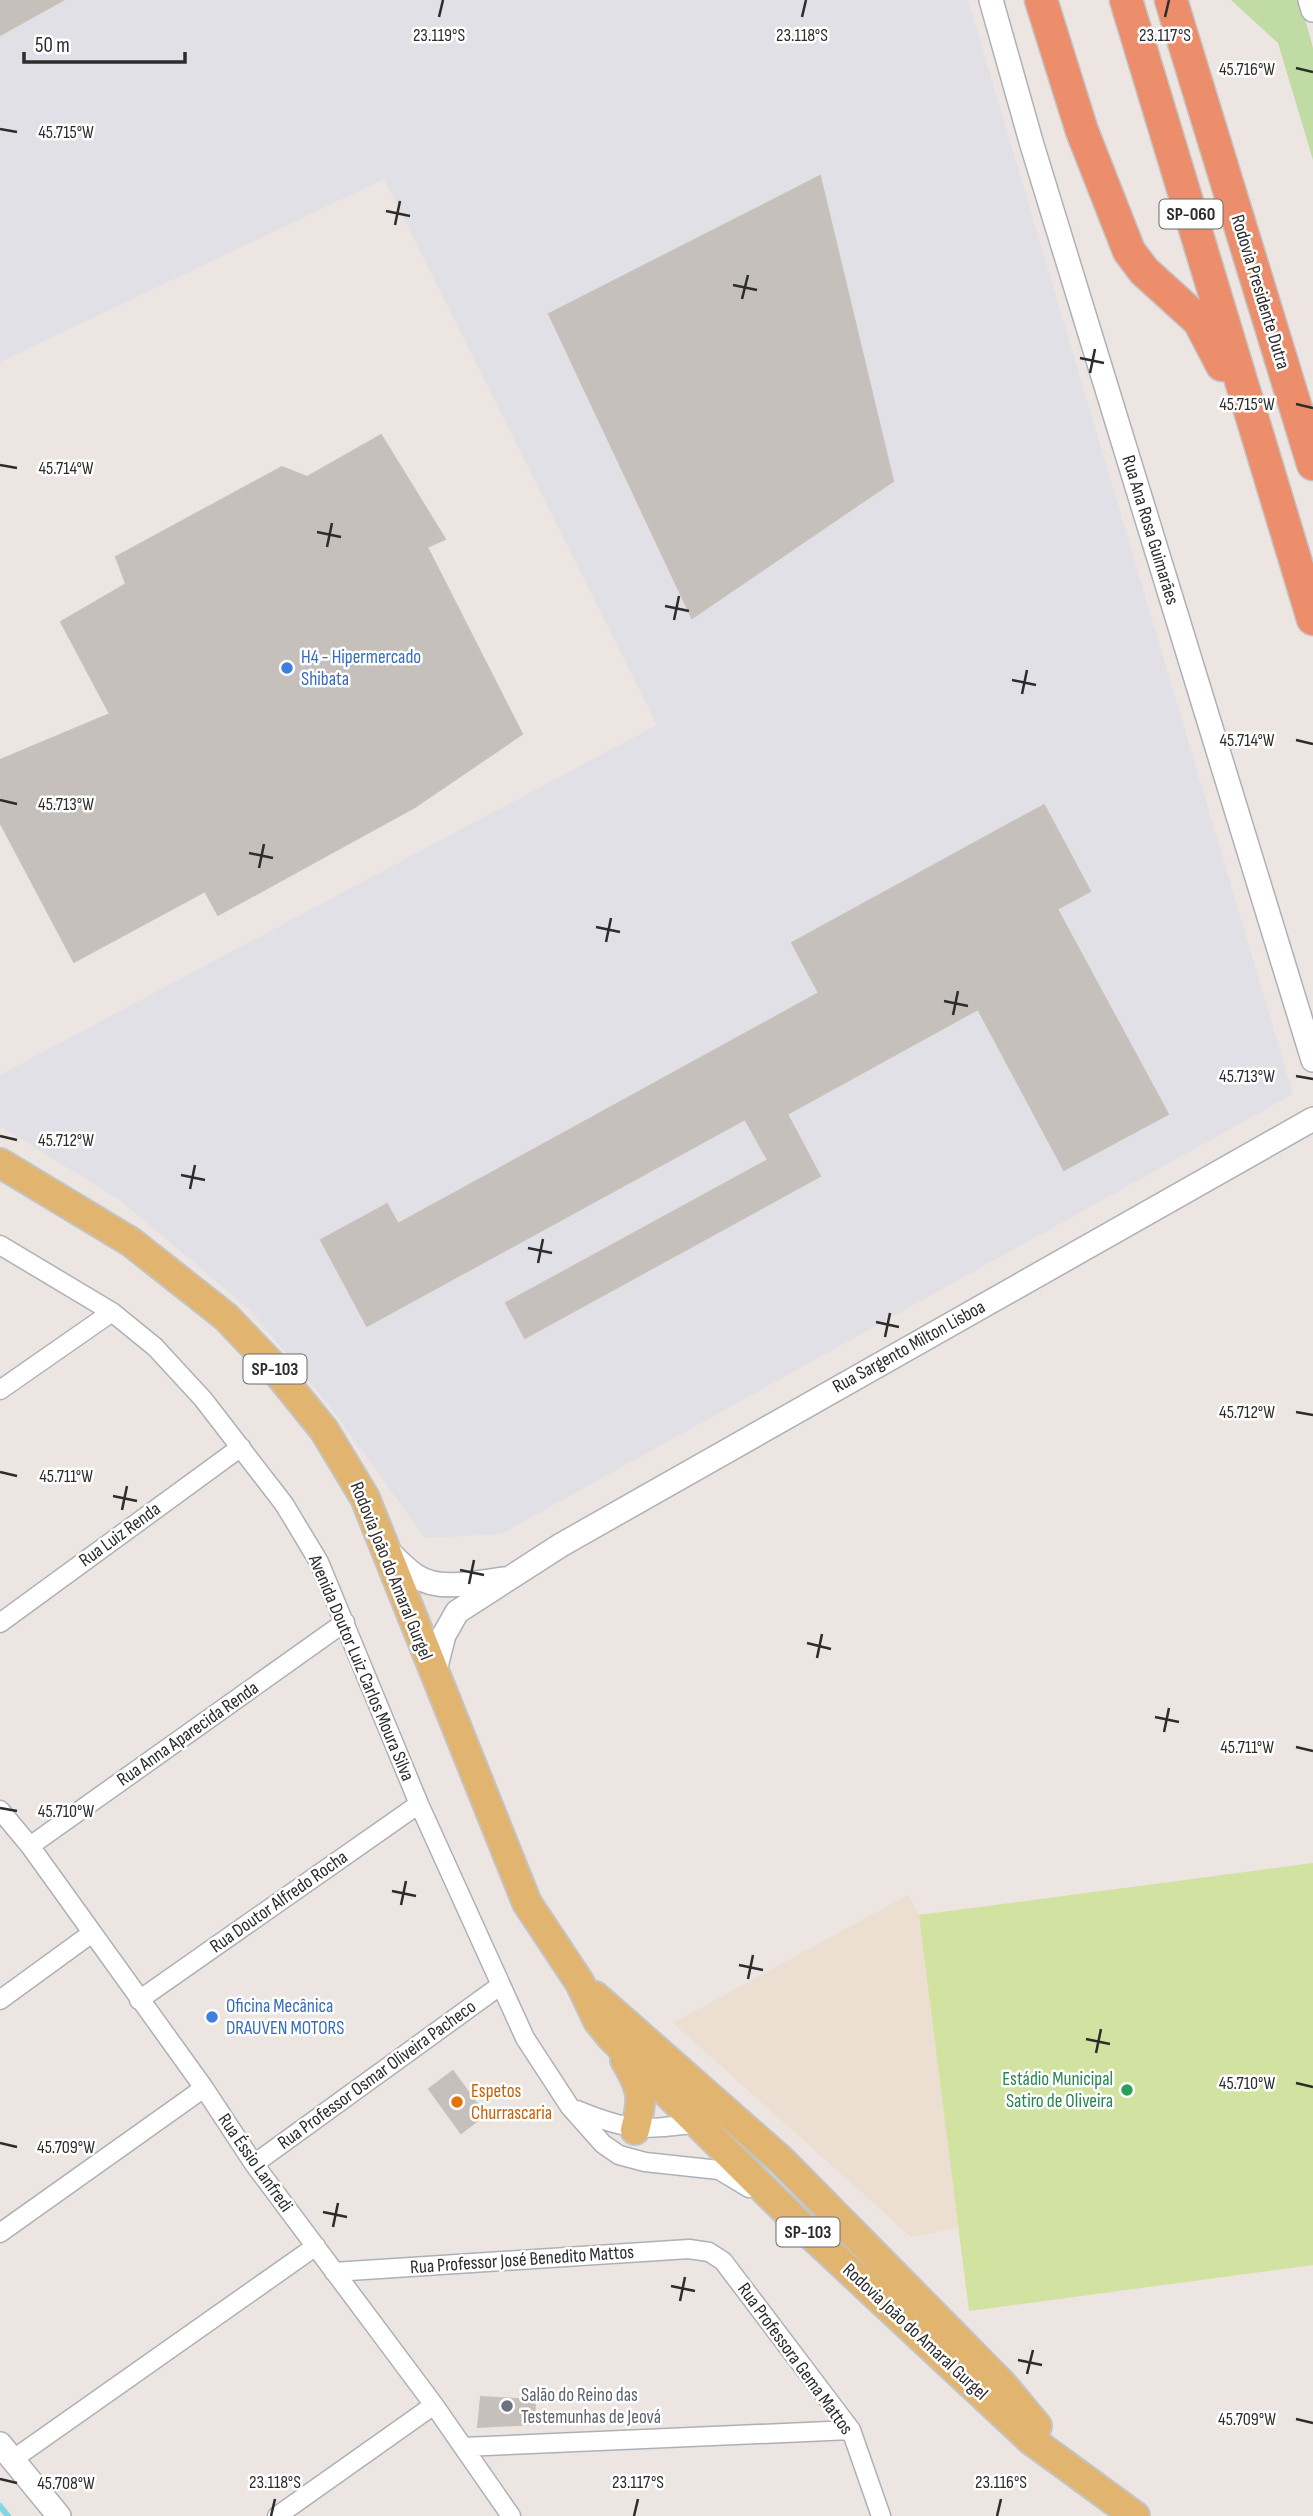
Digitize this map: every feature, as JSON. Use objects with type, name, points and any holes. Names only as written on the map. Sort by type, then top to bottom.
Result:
[{"type":"highway","points":[[1041,0],[1082,131],[1129,251],[1144,271],[1184,304],[1199,321],[1256,428]]},
{"type":"highway","name":"SP-060","points":[[1126,0],[1313,619]]},
{"type":"highway","name":"Rodovia Presidente Dutra","points":[[1171,0],[1313,464]]},
{"type":"main road","name":"Rodovia João do Amaral Gurgel","points":[[0,1163],[131,1242],[226,1317],[269,1362],[324,1430],[365,1498],[433,1674],[527,1903],[580,1983],[598,2021],[611,2037],[791,2216],[1024,2434],[1135,2516]]},
{"type":"main road","name":"Rodovia João do Amaral Gurgel","points":[[580,1983],[781,2160],[1002,2384],[1031,2418],[1059,2461]]},
{"type":"main road","points":[[611,2037],[642,2094],[635,2130]]},
{"type":"main road","points":[[699,2123],[723,2129],[781,2160]]},
{"type":"street","name":"Rua Ana Rosa Guimarães","points":[[991,0],[1036,158],[1313,1060]]},
{"type":"street","points":[[1310,0],[1313,10]]},
{"type":"street","name":"Rua Sargento Milton Lisboa","points":[[433,1674],[449,1623],[457,1612],[508,1579],[706,1461],[1313,1119]]},
{"type":"street","name":"Avenida Doutor Luiz Carlos Moura Silva","points":[[0,1245],[112,1312],[155,1347],[203,1399],[284,1504],[319,1562],[419,1804],[525,2038],[570,2107],[603,2144],[619,2155],[645,2162],[719,2170],[791,2216]]},
{"type":"street","points":[[0,1390],[112,1312]]},
{"type":"street","name":"Rua Luiz Renda","points":[[0,1623],[241,1447]]},
{"type":"street","points":[[382,1545],[416,1577],[429,1583],[508,1579]]},
{"type":"street","name":"Rua Anna Aparecida Renda","points":[[30,1846],[345,1622]]},
{"type":"street","name":"Rua Doutor Alfredo Rocha","points":[[139,2000],[419,1804]]},
{"type":"street","name":"Rua Éssio Lanfredi","points":[[0,1810],[30,1846],[204,2088],[254,2164],[434,2405],[511,2516]]},
{"type":"street","points":[[0,2000],[92,1933]]},
{"type":"street","name":"Rua Professor Osmar Oliveira Pacheco","points":[[254,2164],[501,1985]]},
{"type":"street","points":[[0,2233],[204,2088]]},
{"type":"street","points":[[570,2107],[635,2130],[699,2123]]},
{"type":"street","points":[[59,2516],[6,2452],[316,2246]]},
{"type":"street","name":"Rua Professor José Benedito Mattos","points":[[334,2272],[689,2249],[709,2252]]},
{"type":"street","name":"Rua Professora Gema Mattos","points":[[709,2252],[723,2261],[851,2430],[881,2516]]},
{"type":"street","points":[[277,2516],[434,2405]]},
{"type":"street","points":[[463,2447],[851,2430]]},
{"type":"shaded area","points":[[0,0],[968,0],[1293,1094],[501,1534],[425,1538],[330,1406],[250,1310],[120,1200],[0,1126],[0,1075],[657,725],[384,179],[0,362]]},
{"type":"shaded area","points":[[908,1895],[919,1915],[962,2227],[911,2237],[673,2023]]},
{"type":"green space","points":[[1231,0],[1300,0],[1313,48],[1313,160],[1278,43]]},
{"type":"green space","name":"Estádio Municipal Satiro de Oliveira","points":[[1313,1863],[1313,2265],[969,2311],[919,1915]]},
{"type":"building","points":[[0,0],[63,0],[0,35]]},
{"type":"building","points":[[820,176],[893,481],[692,618],[549,314]]},
{"type":"building","name":"H4 - Hipermercado Shibata","points":[[381,435],[445,539],[427,547],[522,734],[415,807],[218,915],[205,891],[74,962],[0,822],[0,760],[110,714],[61,622],[126,584],[116,557],[282,467],[307,477]]},
{"type":"building","points":[[1044,805],[1090,891],[1057,909],[1168,1114],[1064,1170],[978,1009],[787,1114],[820,1176],[525,1338],[506,1303],[768,1160],[745,1119],[367,1326],[321,1240],[387,1204],[398,1224],[819,993],[792,943]]},
{"type":"building","name":"Espetos Churrascaria","points":[[453,2071],[485,2115],[461,2133],[429,2089]]},
{"type":"building","name":"Salão do Reino das Testemunhas de Jeová","points":[[481,2397],[535,2400],[534,2424],[478,2427]]},
{"type":"waterway","points":[[0,2506],[8,2516]]},
{"type":"place","name":"H4 - Hipermercado Shibata","points":[[287,668]]},
{"type":"place","name":"Oficina Mecânica DRAUVEN MOTORS","points":[[212,2017]]},
{"type":"place","name":"Estádio Municipal Satiro de Oliveira","points":[[1127,2090]]},
{"type":"place","name":"Espetos Churrascaria","points":[[457,2102]]},
{"type":"place","name":"Salão do Reino das Testemunhas de Jeová","points":[[507,2406]]}]
